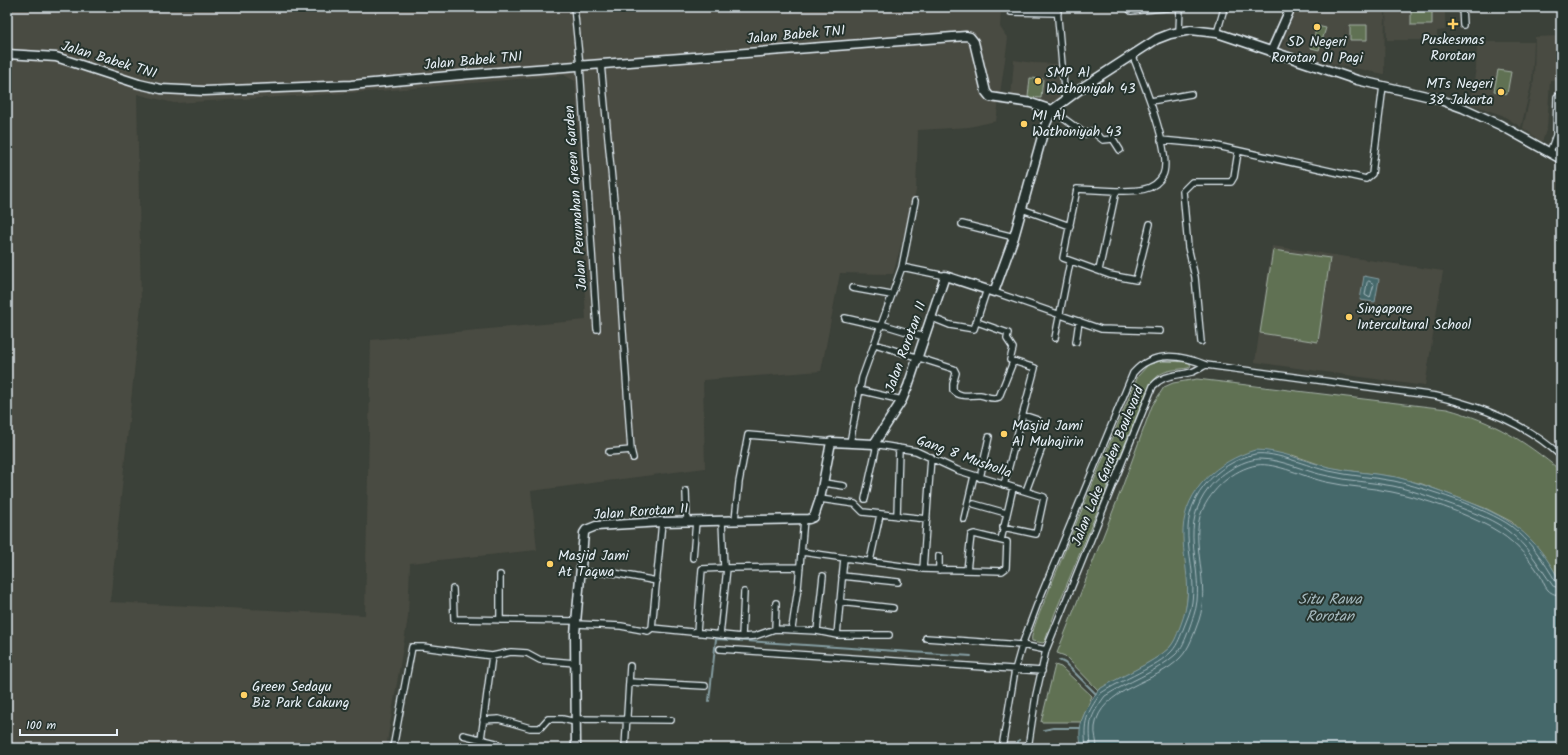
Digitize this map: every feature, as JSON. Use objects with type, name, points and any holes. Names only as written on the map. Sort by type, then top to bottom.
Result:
[{"type":"street","name":"Jalan Perumahan Green Garden","points":[[574,7],[582,66],[597,329]]},
{"type":"street","points":[[1127,7],[1131,11],[1178,7],[1179,32]]},
{"type":"street","points":[[1271,52],[1291,7]]},
{"type":"street","points":[[1462,7],[1463,25]]},
{"type":"street","points":[[1011,12],[1057,10],[1066,100]]},
{"type":"street","points":[[1216,33],[1223,12]]},
{"type":"street","points":[[930,318],[950,325],[974,329],[1014,237],[1045,126],[1052,110],[1132,54],[1157,39],[1179,32],[1200,30],[1216,33],[1357,80],[1435,98],[1463,108],[1561,159]]},
{"type":"street","name":"Jalan Babek TNI","points":[[7,54],[56,57],[139,84],[161,89],[181,91],[351,85],[472,74],[966,36],[972,38],[986,92],[990,97],[1031,103],[1052,110]]},
{"type":"street","points":[[1132,54],[1151,100],[1161,140],[1164,169],[1162,176],[1141,191],[1077,189],[1062,257],[1070,262],[1099,270],[1110,276],[1136,280],[1150,224]]},
{"type":"street","points":[[599,64],[615,212],[629,450],[633,458]]},
{"type":"street","points":[[1161,140],[1213,145],[1238,152],[1366,179],[1372,174],[1383,86]]},
{"type":"street","points":[[1151,100],[1191,94]]},
{"type":"street","points":[[1550,152],[1556,135],[1557,97]]},
{"type":"street","points":[[1052,110],[1085,134],[1092,131],[1103,140],[1112,138],[1120,150]]},
{"type":"street","points":[[1201,342],[1195,277],[1188,247],[1183,191],[1186,186],[1192,182],[1231,182],[1234,177],[1238,152]]},
{"type":"street","points":[[1099,270],[1116,191]]},
{"type":"street","points":[[850,443],[859,390],[880,325],[902,267],[915,201]]},
{"type":"street","points":[[1022,209],[1070,226]]},
{"type":"street","points":[[962,224],[1014,237]]},
{"type":"street","points":[[1055,338],[1070,262]]},
{"type":"street","points":[[902,267],[945,276],[1101,329],[1160,331]]},
{"type":"street","name":"Jalan Rorotan II","points":[[874,444],[902,400],[945,276]]},
{"type":"street","points":[[852,288],[891,295]]},
{"type":"street","points":[[845,318],[880,325],[924,337]]},
{"type":"street","points":[[1076,342],[1079,321]]},
{"type":"street","points":[[976,322],[1008,333],[1008,340],[1013,348],[1010,360],[1035,368],[1004,485]]},
{"type":"street","points":[[875,344],[951,368],[956,372],[953,386],[954,392],[964,396],[980,395],[996,398],[1002,394],[1013,362]]},
{"type":"street","name":"Jalan Lake Garden Boulevard","points":[[1002,748],[1015,670],[1022,646],[1037,605],[1133,372],[1143,362],[1165,356],[1192,360],[1206,365]]},
{"type":"street","points":[[1206,365],[1436,396],[1467,403],[1502,416],[1535,435],[1561,456]]},
{"type":"street","name":"Jalan Lake Garden Boulevard","points":[[1028,748],[1036,695],[1046,650],[1154,386],[1159,380],[1167,376],[1192,372],[1206,365]]},
{"type":"street","points":[[859,390],[902,400]]},
{"type":"street","points":[[1023,415],[1038,420]]},
{"type":"street","points":[[735,520],[739,482],[748,435],[874,444],[876,449],[865,499]]},
{"type":"street","points":[[964,519],[989,437]]},
{"type":"street","points":[[792,628],[802,552],[804,519],[812,518],[816,515],[824,483],[831,442]]},
{"type":"street","name":"Gang 8 Musholla","points":[[874,444],[916,451],[977,477],[1042,496],[1044,498],[1038,533],[1034,534],[1003,527]]},
{"type":"street","points":[[1026,491],[1043,445]]},
{"type":"street","points":[[897,516],[899,448]]},
{"type":"street","points":[[611,452],[629,450]]},
{"type":"street","points":[[923,569],[931,457]]},
{"type":"street","points":[[824,483],[844,486]]},
{"type":"street","points":[[1001,540],[1013,488]]},
{"type":"street","points":[[686,491],[691,521],[694,558]]},
{"type":"street","points":[[820,499],[856,504],[862,512],[927,519]]},
{"type":"street","points":[[974,504],[1006,513]]},
{"type":"street","points":[[870,561],[880,515]]},
{"type":"street","name":"Jalan Rorotan II","points":[[576,748],[576,622],[584,533],[587,528],[662,522],[804,519]]},
{"type":"street","points":[[720,635],[726,568],[722,520]]},
{"type":"street","points":[[652,628],[662,522]]},
{"type":"street","points":[[802,552],[923,569],[940,570],[967,570],[1005,570],[1008,544],[1006,541],[974,534],[971,535],[967,570]]},
{"type":"street","points":[[939,556],[940,570]]},
{"type":"street","points":[[837,635],[844,558]]},
{"type":"street","points":[[697,632],[702,569],[800,567]]},
{"type":"street","points":[[580,572],[614,573],[657,581]]},
{"type":"street","points":[[500,575],[500,620]]},
{"type":"street","points":[[817,631],[823,576]]},
{"type":"street","points":[[842,576],[898,582]]},
{"type":"street","points":[[453,589],[454,619],[576,622],[621,626],[648,631],[652,628],[742,637],[755,636],[775,628],[792,628],[837,635],[889,635]]},
{"type":"street","points":[[742,637],[744,592]]},
{"type":"street","points":[[839,602],[893,608]]},
{"type":"street","points":[[775,628],[776,603]]},
{"type":"street","points":[[926,638],[1022,646],[1046,650]]},
{"type":"street","points":[[393,748],[410,648],[424,647],[492,656],[510,652],[526,653],[540,660],[575,663]]},
{"type":"street","points":[[720,649],[1042,671]]},
{"type":"street","points":[[481,738],[492,656]]},
{"type":"street","points":[[625,748],[630,666]]},
{"type":"street","points":[[629,682],[706,686]]},
{"type":"street","points":[[483,720],[499,719],[530,728],[540,728],[548,719],[576,720],[626,718],[671,720]]},
{"type":"street","points":[[464,735],[481,738],[496,743],[499,748]]},
{"type":"shaded area","points":[[7,7],[1001,7],[1000,27],[1008,39],[996,121],[969,127],[918,130],[916,191],[893,274],[840,273],[821,371],[703,380],[705,468],[531,491],[537,550],[410,563],[408,617],[386,748],[7,748]],"holes":[[[564,75],[575,81],[586,320],[371,340],[365,615],[110,602],[141,305],[137,94],[174,103],[380,91]]]},
{"type":"shaded area","points":[[1297,7],[1385,7],[1384,74],[1338,65],[1346,24],[1337,65],[1281,48]]},
{"type":"shaded area","points":[[1386,7],[1445,7],[1445,30],[1437,31],[1437,40],[1387,40]]},
{"type":"shaded area","points":[[1561,36],[1561,80],[1550,80],[1547,127],[1542,142],[1523,128],[1534,80],[1535,37]]},
{"type":"shaded area","name":"MTs Negeri 38 Jakarta","points":[[1477,42],[1534,42],[1532,81],[1521,127],[1502,115],[1470,104],[1476,68]]},
{"type":"shaded area","name":"SMP Al Wathoniyah 43","points":[[1014,60],[1033,63],[1064,64],[1061,103],[1011,98]]},
{"type":"shaded area","name":"Singapore Intercultural School","points":[[1272,246],[1443,271],[1425,386],[1255,362]]},
{"type":"green space","points":[[1411,7],[1432,7],[1432,25],[1411,25]]},
{"type":"green space","points":[[1350,25],[1367,25],[1367,40],[1350,40]]},
{"type":"green space","points":[[1317,26],[1326,28],[1319,50],[1311,48]]},
{"type":"green space","points":[[1498,70],[1511,72],[1507,94],[1494,91]]},
{"type":"green space","points":[[1030,78],[1043,79],[1041,98],[1028,97]]},
{"type":"green space","points":[[1273,250],[1330,258],[1318,342],[1260,333]]},
{"type":"green space","points":[[1160,361],[1189,362],[1191,366],[1160,374],[1152,382],[1055,613],[1045,641],[1043,643],[1032,641],[1033,631],[1038,616],[1138,376],[1148,365]]},
{"type":"green space","points":[[1197,379],[1447,409],[1480,420],[1508,433],[1534,450],[1561,471],[1561,584],[1512,522],[1487,509],[1422,484],[1395,477],[1330,468],[1292,455],[1188,580],[1185,615],[1179,632],[1170,647],[1147,664],[1098,690],[1065,656],[1057,653],[1120,493],[1152,406],[1164,387],[1173,383]]},
{"type":"green space","points":[[1055,665],[1061,667],[1092,696],[1081,722],[1041,722]]},
{"type":"water","points":[[1364,276],[1379,279],[1375,302],[1360,300]]},
{"type":"water","name":"Situ Rawa Rorotan","points":[[1255,450],[1284,454],[1329,467],[1396,477],[1418,483],[1475,504],[1491,512],[1518,528],[1530,539],[1551,565],[1561,583],[1561,746],[1554,748],[1082,748],[1080,740],[1081,725],[1089,704],[1098,690],[1162,654],[1171,646],[1176,637],[1185,611],[1187,599],[1188,588],[1183,530],[1185,515],[1190,502],[1197,490],[1216,469],[1228,461]]},
{"type":"waterway","points":[[709,701],[716,639],[971,656]]},
{"type":"waterway","points":[[1059,660],[1065,663],[1096,694]]},
{"type":"waterway","points":[[1044,730],[1053,728],[1080,728]]},
{"type":"waterway","points":[[1015,748],[1019,740]]},
{"type":"place","name":"Puskesmas Rorotan","points":[[1453,24]]},
{"type":"place","name":"SD Negeri Rorotan 01 Pagi","points":[[1317,27]]},
{"type":"place","name":"SMP Al Wathoniyah 43","points":[[1038,81]]},
{"type":"place","name":"MTs Negeri 38 Jakarta","points":[[1501,92]]},
{"type":"place","name":"MI Al Wathoniyah 43","points":[[1024,124]]},
{"type":"place","name":"Singapore Intercultural School","points":[[1349,317]]},
{"type":"place","name":"Masjid Jami Al Muhajirin","points":[[1004,434]]},
{"type":"place","name":"Masjid Jami At Taqwa","points":[[550,564]]},
{"type":"place","name":"Green Sedayu Biz Park Cakung","points":[[244,695]]}]
